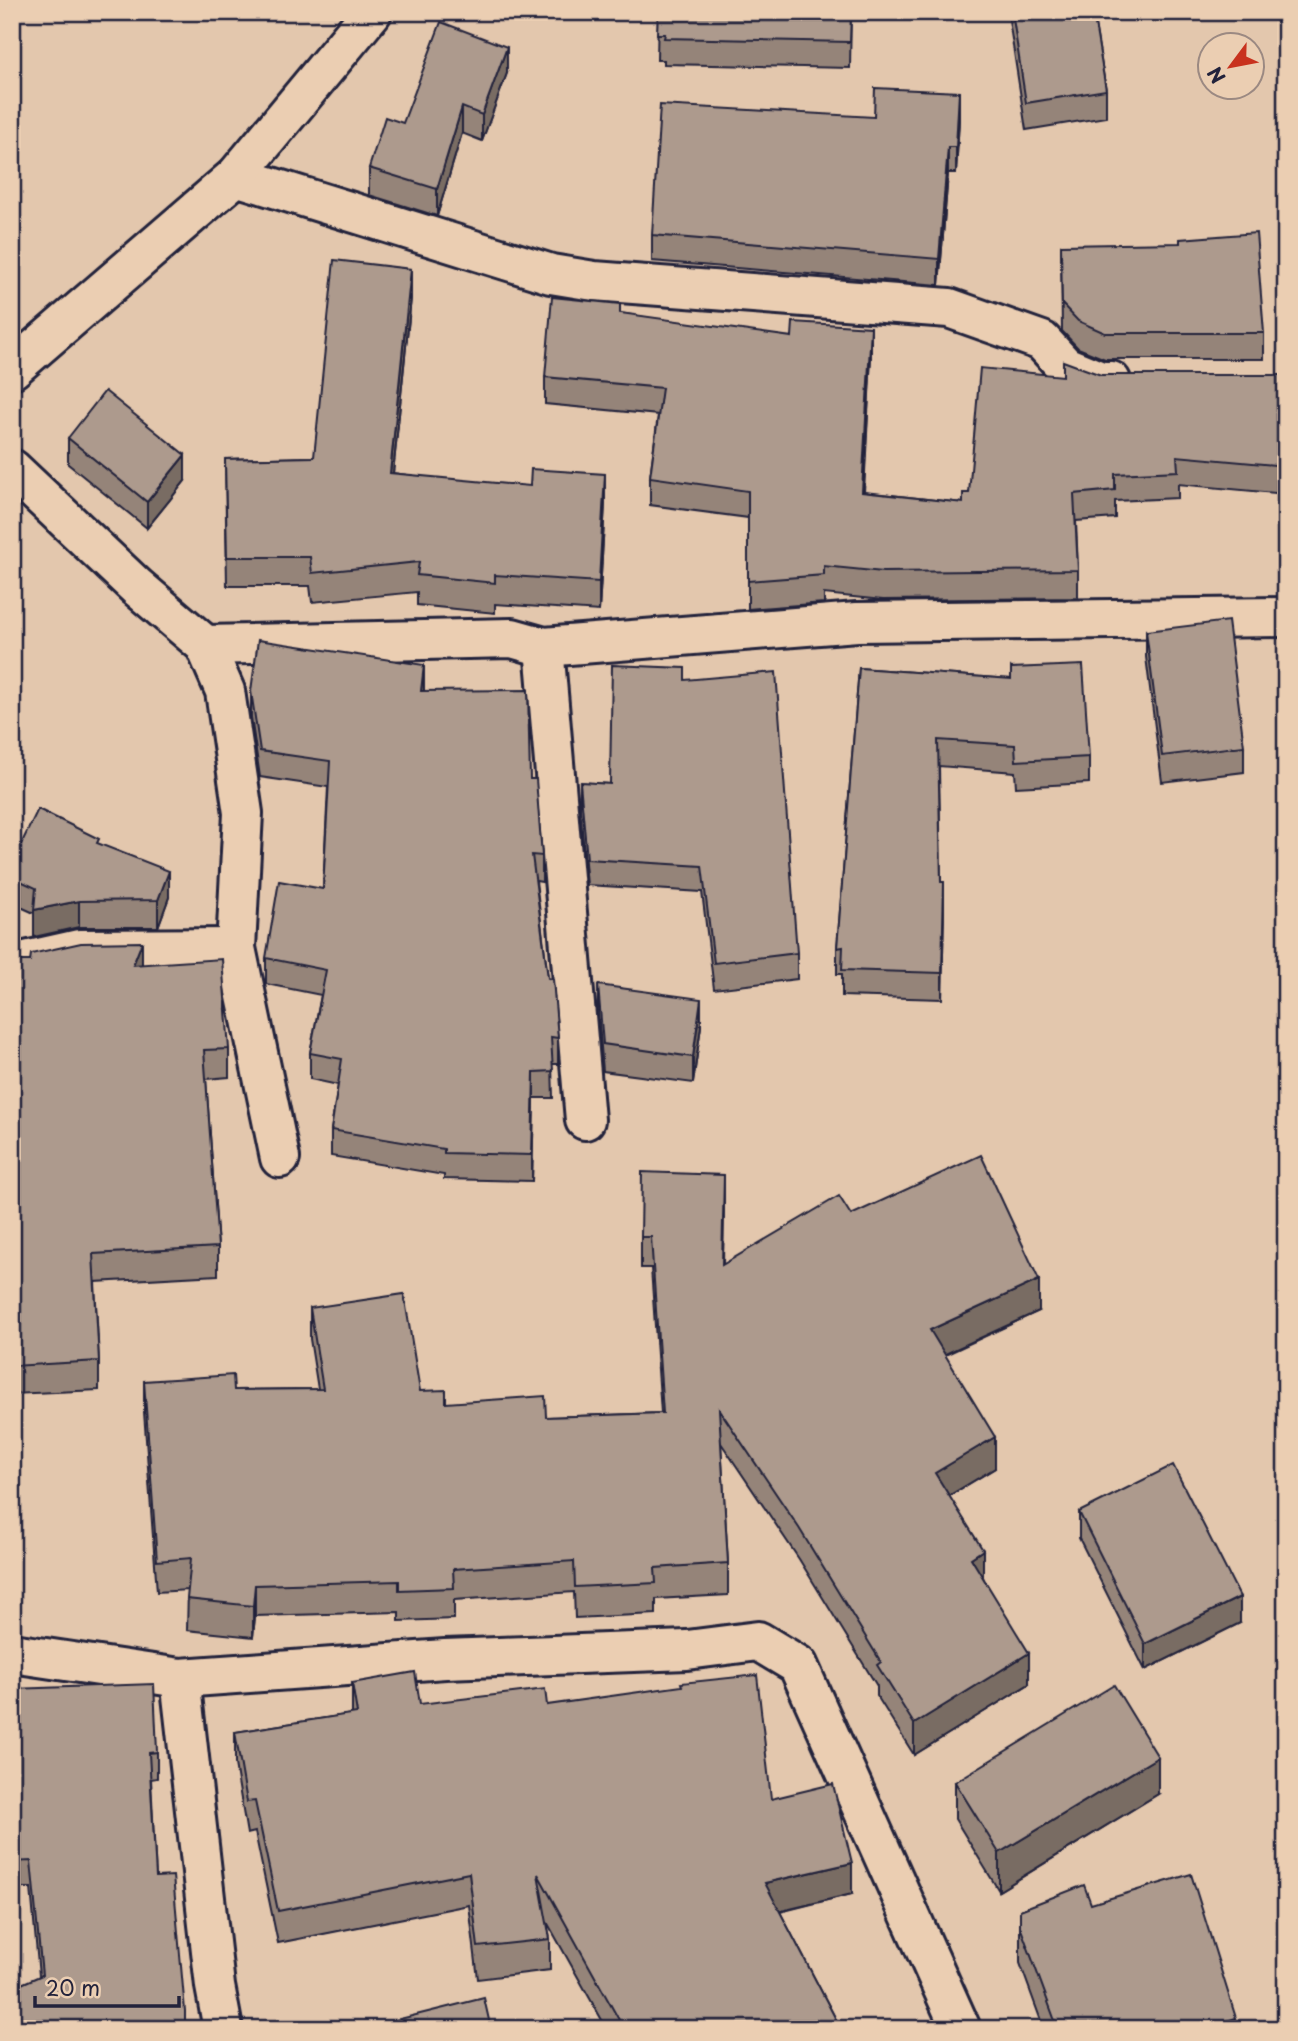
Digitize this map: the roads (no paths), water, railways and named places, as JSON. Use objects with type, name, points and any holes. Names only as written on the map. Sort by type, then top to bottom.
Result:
[{"type":"street","points":[[12,369],[236,176],[372,12]]},
{"type":"street","points":[[236,176],[551,274],[608,282],[948,308],[1042,341],[1065,366],[1101,382],[1141,382]]},
{"type":"street","points":[[12,469],[146,595],[205,645],[225,691],[243,813],[236,948],[280,1158]]},
{"type":"street","points":[[205,645],[512,638],[544,647],[857,622],[1286,617]]},
{"type":"street","points":[[544,647],[585,1119]]},
{"type":"street","points":[[12,964],[79,949],[236,948]]},
{"type":"street","points":[[12,1653],[180,1678],[445,1659],[687,1650],[758,1641],[798,1665],[961,2029]]},
{"type":"street","points":[[180,1678],[215,1986],[223,2029]]}]
